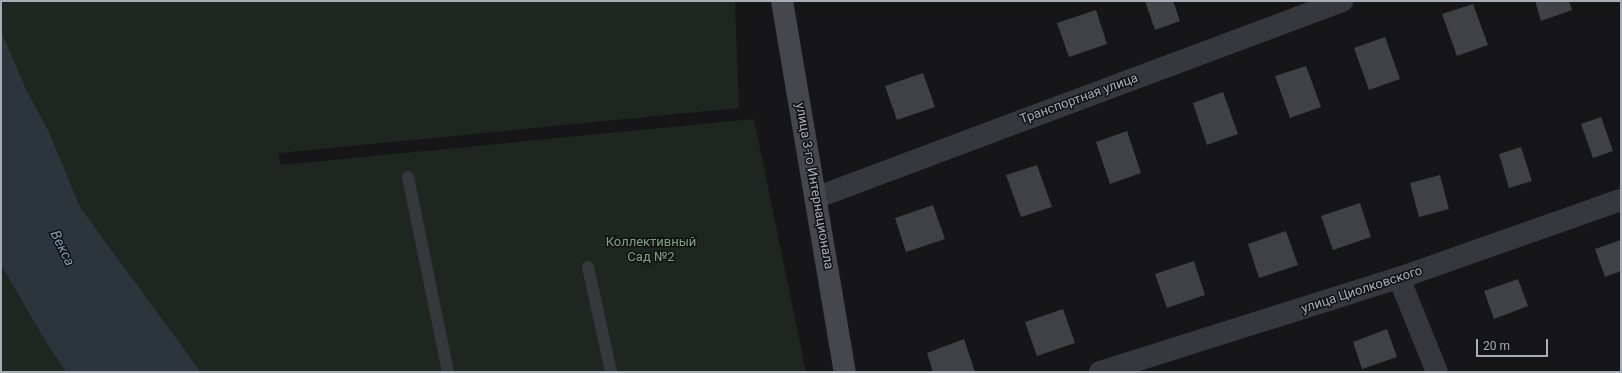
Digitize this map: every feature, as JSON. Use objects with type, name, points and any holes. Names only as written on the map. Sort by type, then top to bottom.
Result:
[{"type":"main road","name":"улица 3-го Интернационала","points":[[782,1],[845,372]]},
{"type":"street","name":"Транспортная улица","points":[[815,198],[1342,1]]},
{"type":"street","name":"улица Циолковского","points":[[1100,372],[1399,278],[1621,200]]},
{"type":"street","points":[[1399,278],[1437,372]]},
{"type":"lane","points":[[408,177],[448,372]]},
{"type":"lane","points":[[588,267],[611,372]]},
{"type":"green space","name":"Коллективный Сад №2","points":[[1,1],[735,1],[739,108],[279,153],[280,165],[754,119],[806,372],[201,372],[80,207],[49,132],[26,89],[1,31]]},
{"type":"green space","points":[[1,265],[44,339],[66,372],[1,372]]},
{"type":"water","name":"Векса","points":[[1,31],[26,89],[49,132],[80,207],[201,372],[66,372],[44,339],[1,265]]},
{"type":"building","points":[[1145,1],[1173,1],[1180,21],[1155,30]]},
{"type":"building","points":[[1535,1],[1569,1],[1572,10],[1541,21]]},
{"type":"building","points":[[1473,4],[1488,45],[1457,56],[1442,14]]},
{"type":"building","points":[[1096,10],[1107,44],[1069,57],[1057,23]]},
{"type":"building","points":[[1385,37],[1400,79],[1369,90],[1354,48]]},
{"type":"building","points":[[1306,66],[1321,107],[1290,118],[1275,76]]},
{"type":"building","points":[[923,73],[935,107],[897,120],[885,86]]},
{"type":"building","points":[[1223,92],[1238,134],[1207,145],[1193,103]]},
{"type":"building","points":[[1601,117],[1613,151],[1593,158],[1581,124]]},
{"type":"building","points":[[1127,131],[1141,173],[1110,184],[1096,142]]},
{"type":"building","points":[[1521,147],[1532,181],[1509,188],[1499,154]]},
{"type":"building","points":[[1037,165],[1052,207],[1021,217],[1006,175]]},
{"type":"building","points":[[1440,175],[1449,209],[1419,217],[1410,183]]},
{"type":"building","points":[[1360,203],[1371,237],[1333,250],[1321,216]]},
{"type":"building","points":[[933,205],[945,239],[906,252],[895,218]]},
{"type":"building","points":[[1286,231],[1298,265],[1259,278],[1248,244]]},
{"type":"building","points":[[1621,240],[1621,271],[1605,277],[1595,249]]},
{"type":"building","points":[[1194,261],[1205,295],[1167,308],[1155,274]]},
{"type":"building","points":[[1518,279],[1528,306],[1494,319],[1484,291]]},
{"type":"building","points":[[1063,309],[1075,343],[1037,356],[1025,322]]},
{"type":"building","points":[[1387,329],[1397,357],[1362,369],[1353,342]]},
{"type":"building","points":[[964,339],[975,372],[933,372],[927,353]]}]
